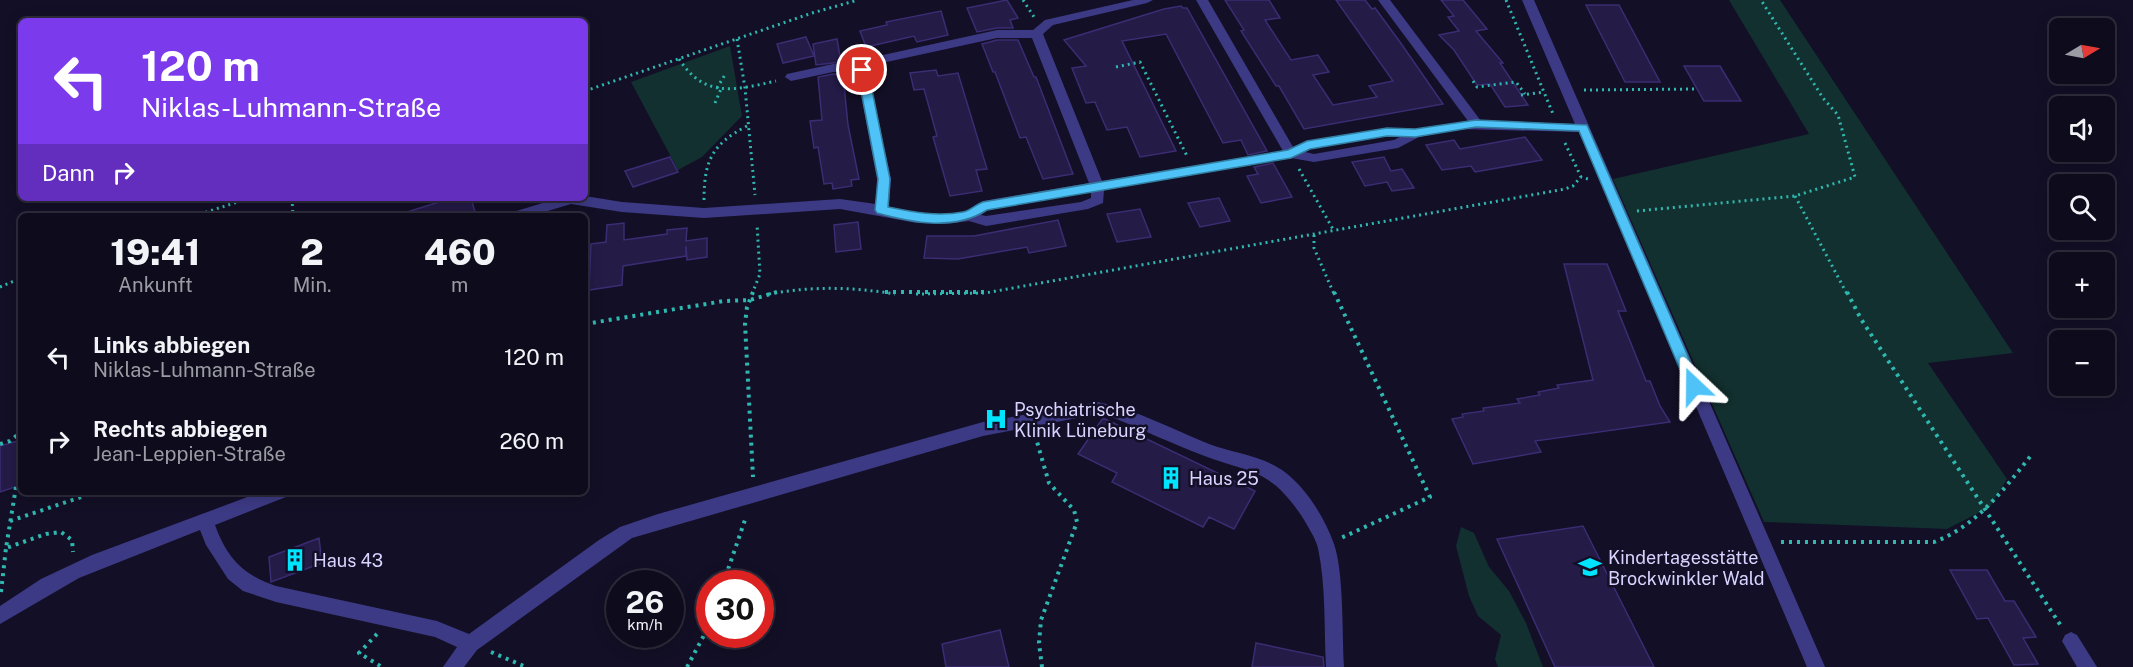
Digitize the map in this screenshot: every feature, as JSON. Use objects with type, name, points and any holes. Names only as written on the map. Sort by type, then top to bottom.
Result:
[{"type":"street","points":[[791,77],[833,68],[862,70],[878,60],[997,34],[1038,31],[1049,22],[1147,0]]},
{"type":"street","points":[[1202,0],[1291,154]]},
{"type":"street","points":[[1384,0],[1476,123]]},
{"type":"street","points":[[1528,0],[1816,667]]},
{"type":"street","points":[[584,201],[622,207],[704,213],[840,204],[916,218],[945,219],[969,216],[986,221],[1083,206],[1098,200],[1097,186],[1038,31]]},
{"type":"street","points":[[862,70],[884,179],[882,210]]},
{"type":"street","points":[[1097,186],[1291,154],[1314,158],[1398,144],[1415,133],[1476,123],[1583,128]]},
{"type":"street","points":[[525,213],[564,201]]},
{"type":"street","points":[[452,667],[471,644],[605,545],[627,532],[658,521],[983,429],[1080,410],[1107,410],[1209,451],[1254,464],[1276,475],[1295,493],[1313,519],[1326,545],[1330,573],[1335,667]]},
{"type":"street","points":[[2,614],[39,589],[75,571],[272,495]]},
{"type":"street","points":[[205,521],[212,540],[234,573],[249,585],[276,594],[437,629],[471,644]]},
{"type":"street","points":[[2071,641],[2088,667]]},
{"type":"path","points":[[588,90],[812,13],[858,0]]},
{"type":"path","points":[[1023,0],[1038,31]]},
{"type":"path","points":[[1506,0],[1581,177]]},
{"type":"path","points":[[1620,213],[1795,196],[1855,177],[1838,115],[1823,98],[1761,0]]},
{"type":"path","points":[[728,570],[754,494],[745,324],[747,307],[760,274],[745,88],[737,39]]},
{"type":"path","points":[[680,59],[692,79],[719,88],[745,88],[791,77]]},
{"type":"path","points":[[1116,67],[1140,62],[1194,171]]},
{"type":"path","points":[[715,103],[726,73]]},
{"type":"path","points":[[1473,81],[1477,87],[1516,82],[1523,94],[1544,92]]},
{"type":"path","points":[[1567,91],[1697,89]]},
{"type":"path","points":[[704,213],[704,174],[707,160],[731,134],[747,126]]},
{"type":"path","points":[[1291,154],[1334,231]]},
{"type":"path","points":[[1581,177],[1606,182]]},
{"type":"path","points":[[588,324],[724,301],[750,300],[784,291],[828,287],[858,288],[896,294],[985,293],[1565,189],[1573,186],[1581,177]]},
{"type":"path","points":[[1795,196],[1861,319],[2071,641]]},
{"type":"path","points":[[203,213],[241,201]]},
{"type":"path","points":[[1315,234],[1312,241],[1314,248],[1430,497],[1326,545]]},
{"type":"path","points":[[0,288],[18,279]]},
{"type":"path","points":[[1031,420],[1048,483],[1074,510],[1077,522],[1041,620],[1039,643],[1042,667]]},
{"type":"path","points":[[0,444],[10,441],[18,434]]},
{"type":"path","points":[[1762,542],[1934,542],[1945,539],[1985,509],[2033,453]]},
{"type":"path","points":[[2,614],[0,597],[16,487]]},
{"type":"path","points":[[10,521],[87,495]]},
{"type":"path","points":[[6,548],[46,534],[61,532],[72,540],[75,571]]},
{"type":"path","points":[[382,667],[359,653],[392,618]]},
{"type":"path","points":[[471,644],[526,667]]},
{"type":"path","points":[[687,667],[697,648]]},
{"type":"green space","points":[[1729,0],[1780,0],[2013,353],[1928,363],[2007,479],[1990,507],[1947,529],[1764,522],[1613,179],[1809,134]]},
{"type":"green space","points":[[730,46],[742,116],[702,157],[678,170],[631,82]]},
{"type":"green space","points":[[1461,527],[1474,533],[1489,567],[1509,591],[1526,623],[1543,667],[1498,667],[1495,659],[1501,635],[1478,616],[1469,596],[1456,546]]},
{"type":"building","points":[[1007,0],[1018,18],[1010,20],[1013,28],[977,32],[967,8]]},
{"type":"building","points":[[1225,0],[1269,0],[1280,18],[1265,20],[1291,60],[1318,55],[1329,72],[1313,75],[1333,105],[1377,97],[1369,86],[1393,81],[1336,0],[1365,0],[1372,9],[1375,8],[1443,104],[1304,129],[1279,86],[1276,86],[1241,31],[1244,30]]},
{"type":"building","points":[[1441,0],[1463,0],[1487,29],[1476,31],[1503,63],[1500,63],[1528,105],[1505,107],[1490,84],[1477,85],[1454,50],[1439,35],[1459,31],[1448,17],[1454,16]]},
{"type":"building","points":[[1586,5],[1619,5],[1660,82],[1625,82]]},
{"type":"building","points":[[1181,6],[1187,8],[1267,151],[1248,155],[1241,140],[1223,143],[1166,34],[1122,41],[1176,151],[1140,157],[1127,127],[1107,130],[1095,102],[1086,103],[1072,68],[1086,66],[1064,40],[1164,9]]},
{"type":"building","points":[[941,11],[948,35],[917,42],[914,36],[866,47],[860,31],[887,25],[886,22]]},
{"type":"building","points":[[806,37],[814,56],[783,63],[777,44]]},
{"type":"building","points":[[837,39],[841,62],[816,65],[813,44]]},
{"type":"building","points":[[997,40],[1018,40],[1036,77],[1073,174],[1043,179],[1026,137],[1020,138],[982,44]]},
{"type":"building","points":[[1684,66],[1720,66],[1741,101],[1704,101]]},
{"type":"building","points":[[936,70],[938,76],[958,73],[987,169],[976,170],[982,191],[950,196],[933,137],[937,136],[924,89],[914,90],[910,73]]},
{"type":"building","points":[[843,75],[848,125],[859,179],[851,180],[852,186],[833,189],[832,183],[824,184],[818,147],[814,148],[810,121],[822,120],[818,77]]},
{"type":"building","points":[[1525,137],[1542,160],[1475,172],[1471,166],[1442,170],[1426,145],[1454,140],[1460,149]]},
{"type":"building","points":[[670,157],[678,172],[633,187],[625,171]]},
{"type":"building","points":[[1384,157],[1391,171],[1402,169],[1414,188],[1392,191],[1387,182],[1365,186],[1352,162]]},
{"type":"building","points":[[1273,163],[1292,197],[1261,203],[1247,176],[1258,174],[1254,167]]},
{"type":"building","points":[[1219,198],[1230,221],[1200,227],[1188,203]]},
{"type":"building","points":[[442,201],[472,201],[475,212],[407,213]]},
{"type":"building","points":[[1140,209],[1151,237],[1117,242],[1107,214]]},
{"type":"building","points":[[1058,220],[1066,246],[1029,253],[1027,247],[958,259],[924,258],[927,236],[974,236]]},
{"type":"building","points":[[858,222],[861,249],[836,252],[834,225]]},
{"type":"building","points":[[624,223],[624,240],[667,234],[667,230],[687,228],[686,241],[707,238],[707,257],[687,260],[686,246],[686,256],[623,266],[622,285],[589,290],[591,244],[606,242],[607,225]]},
{"type":"building","points":[[1564,264],[1607,264],[1626,311],[1618,311],[1646,381],[1650,381],[1660,406],[1670,422],[1535,441],[1541,452],[1473,464],[1452,419],[1463,417],[1462,414],[1484,411],[1483,408],[1520,403],[1517,399],[1540,395],[1538,392],[1559,388],[1557,385],[1593,380]]},
{"type":"building","name":"Haus 25","points":[[1103,418],[1255,491],[1234,529],[1209,517],[1203,527],[1112,482],[1117,473],[1078,454]]},
{"type":"building","points":[[18,441],[18,486],[0,492],[0,446]]},
{"type":"building","points":[[1583,526],[1654,667],[1555,667],[1497,539]]},
{"type":"building","name":"Haus 43","points":[[319,538],[322,563],[271,582],[269,557]]},
{"type":"building","points":[[1950,570],[1987,570],[2005,601],[2014,601],[2036,637],[2023,638],[2038,664],[2014,665],[1988,618],[1977,619]]},
{"type":"building","points":[[1000,630],[1009,667],[946,667],[942,644]]},
{"type":"building","points":[[1256,643],[1323,657],[1324,667],[1252,667]]},
{"type":"place","name":"Psychiatrische Klinik Lüneburg","points":[[996,419]]},
{"type":"place","name":"Haus 25","points":[[1171,478]]},
{"type":"place","name":"Haus 43","points":[[295,560]]},
{"type":"place","name":"Kindertagesstätte Brockwinkler Wald","points":[[1590,567]]},
{"type":"route","points":[[862,70],[884,179],[882,210],[916,218],[945,219],[969,216],[983,206],[1291,154],[1307,145],[1387,132],[1415,133],[1476,123],[1498,126],[1583,128],[1694,386]]}]
